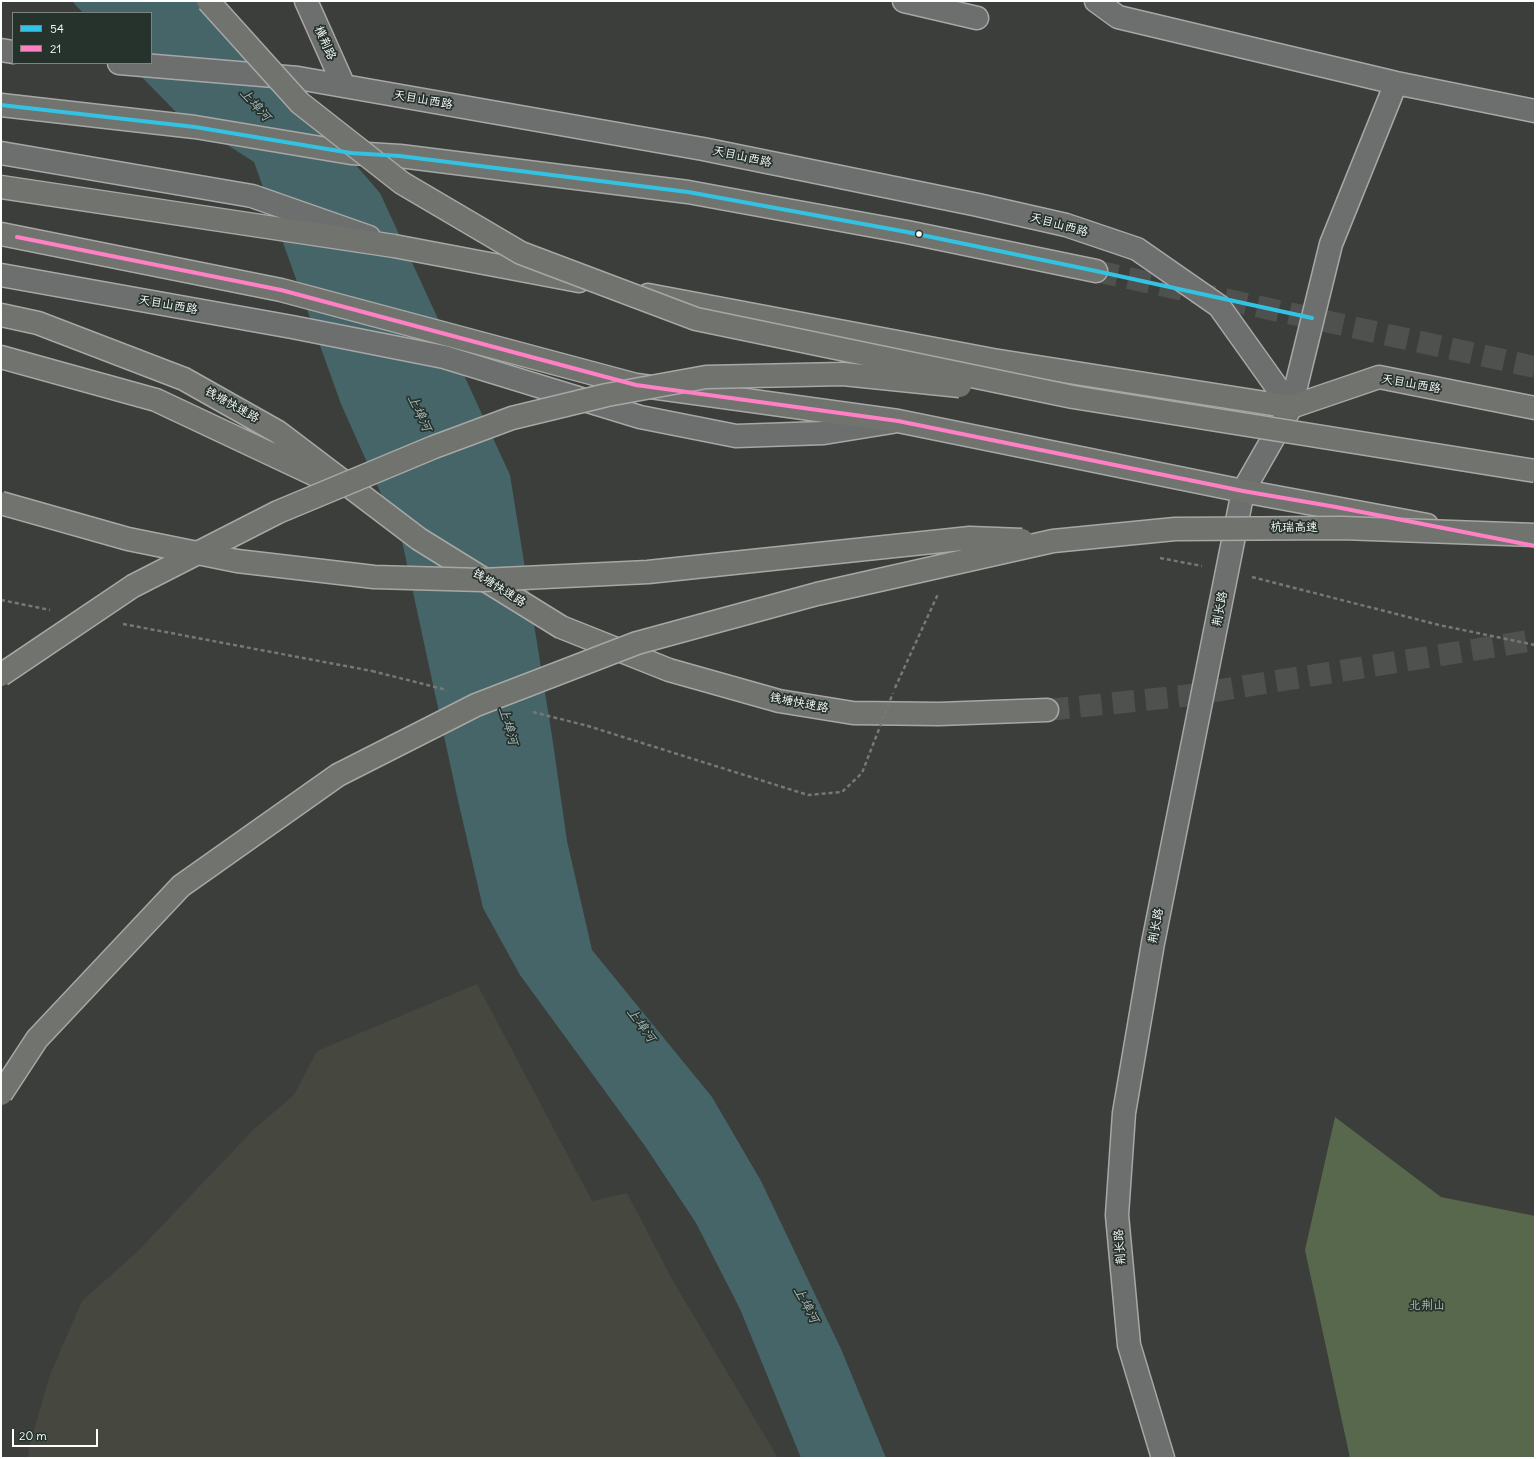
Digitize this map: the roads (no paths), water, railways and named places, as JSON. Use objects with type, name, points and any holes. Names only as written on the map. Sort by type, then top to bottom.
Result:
[{"type":"main road","points":[[208,1],[300,103],[402,183],[521,253],[696,319],[1073,397],[1535,471]]},
{"type":"main road","name":"横荆路","points":[[306,1],[344,86]]},
{"type":"main road","points":[[904,1],[977,18]]},
{"type":"main road","points":[[1096,1],[1118,18],[1396,83],[1535,111]]},
{"type":"main road","points":[[1,50],[12,52]]},
{"type":"main road","name":"天目山西路","points":[[132,64],[298,78],[703,149],[1066,225],[1137,249],[1219,306],[1291,407]]},
{"type":"main road","name":"荆长路","points":[[1163,1458],[1129,1345],[1117,1215],[1124,1113],[1153,943],[1243,491],[1291,407],[1331,244],[1396,83]]},
{"type":"main road","points":[[1,105],[195,127],[351,153],[400,156],[688,192],[907,232],[1096,271]]},
{"type":"main road","name":"天目山西路","points":[[1,153],[252,196],[394,246]]},
{"type":"main road","name":"天目山西路","points":[[1,187],[394,246],[993,360],[1291,407],[1379,377],[1535,408]]},
{"type":"main road","name":"天目山西路","points":[[1,234],[281,290],[636,385],[898,421],[1243,491],[1336,507],[1535,546]]},
{"type":"main road","name":"天目山西路","points":[[1,275],[292,327],[444,357],[640,417],[736,436],[824,433],[898,421]]},
{"type":"main road","name":"钱塘快速路","points":[[1,314],[38,323],[184,379],[278,432],[419,538],[561,627],[669,670],[778,701],[853,713],[939,714],[1047,710]]},
{"type":"main road","points":[[1,358],[156,400],[364,497]]},
{"type":"main road","points":[[1,675],[133,586],[278,512],[434,447],[512,418],[607,395],[706,377],[843,374],[1073,397]]},
{"type":"main road","points":[[1,503],[128,539],[237,561],[382,578],[482,580],[648,572],[970,538],[1053,541]]},
{"type":"main road","name":"杭瑞高速","points":[[1053,541],[1183,529],[1342,528],[1535,535]]},
{"type":"main road","points":[[1,1094],[37,1039],[181,886],[338,775],[476,705],[637,643],[817,594],[1053,541]]},
{"type":"water","name":"上埠河","points":[[72,1],[220,1],[264,59],[380,193],[510,475],[552,736],[567,841],[592,950],[712,1097],[761,1181],[841,1349],[886,1458],[801,1458],[740,1309],[696,1223],[645,1146],[520,975],[483,908],[457,796],[402,541],[341,404],[254,162],[176,112],[129,64],[152,64],[152,12],[82,12]]},
{"type":"tunnel","points":[[1096,271],[1535,367]]},
{"type":"tunnel","points":[[1047,710],[1183,696],[1535,640]]},
{"type":"park label","name":"北荆山","points":[[1427,1306]]}]
